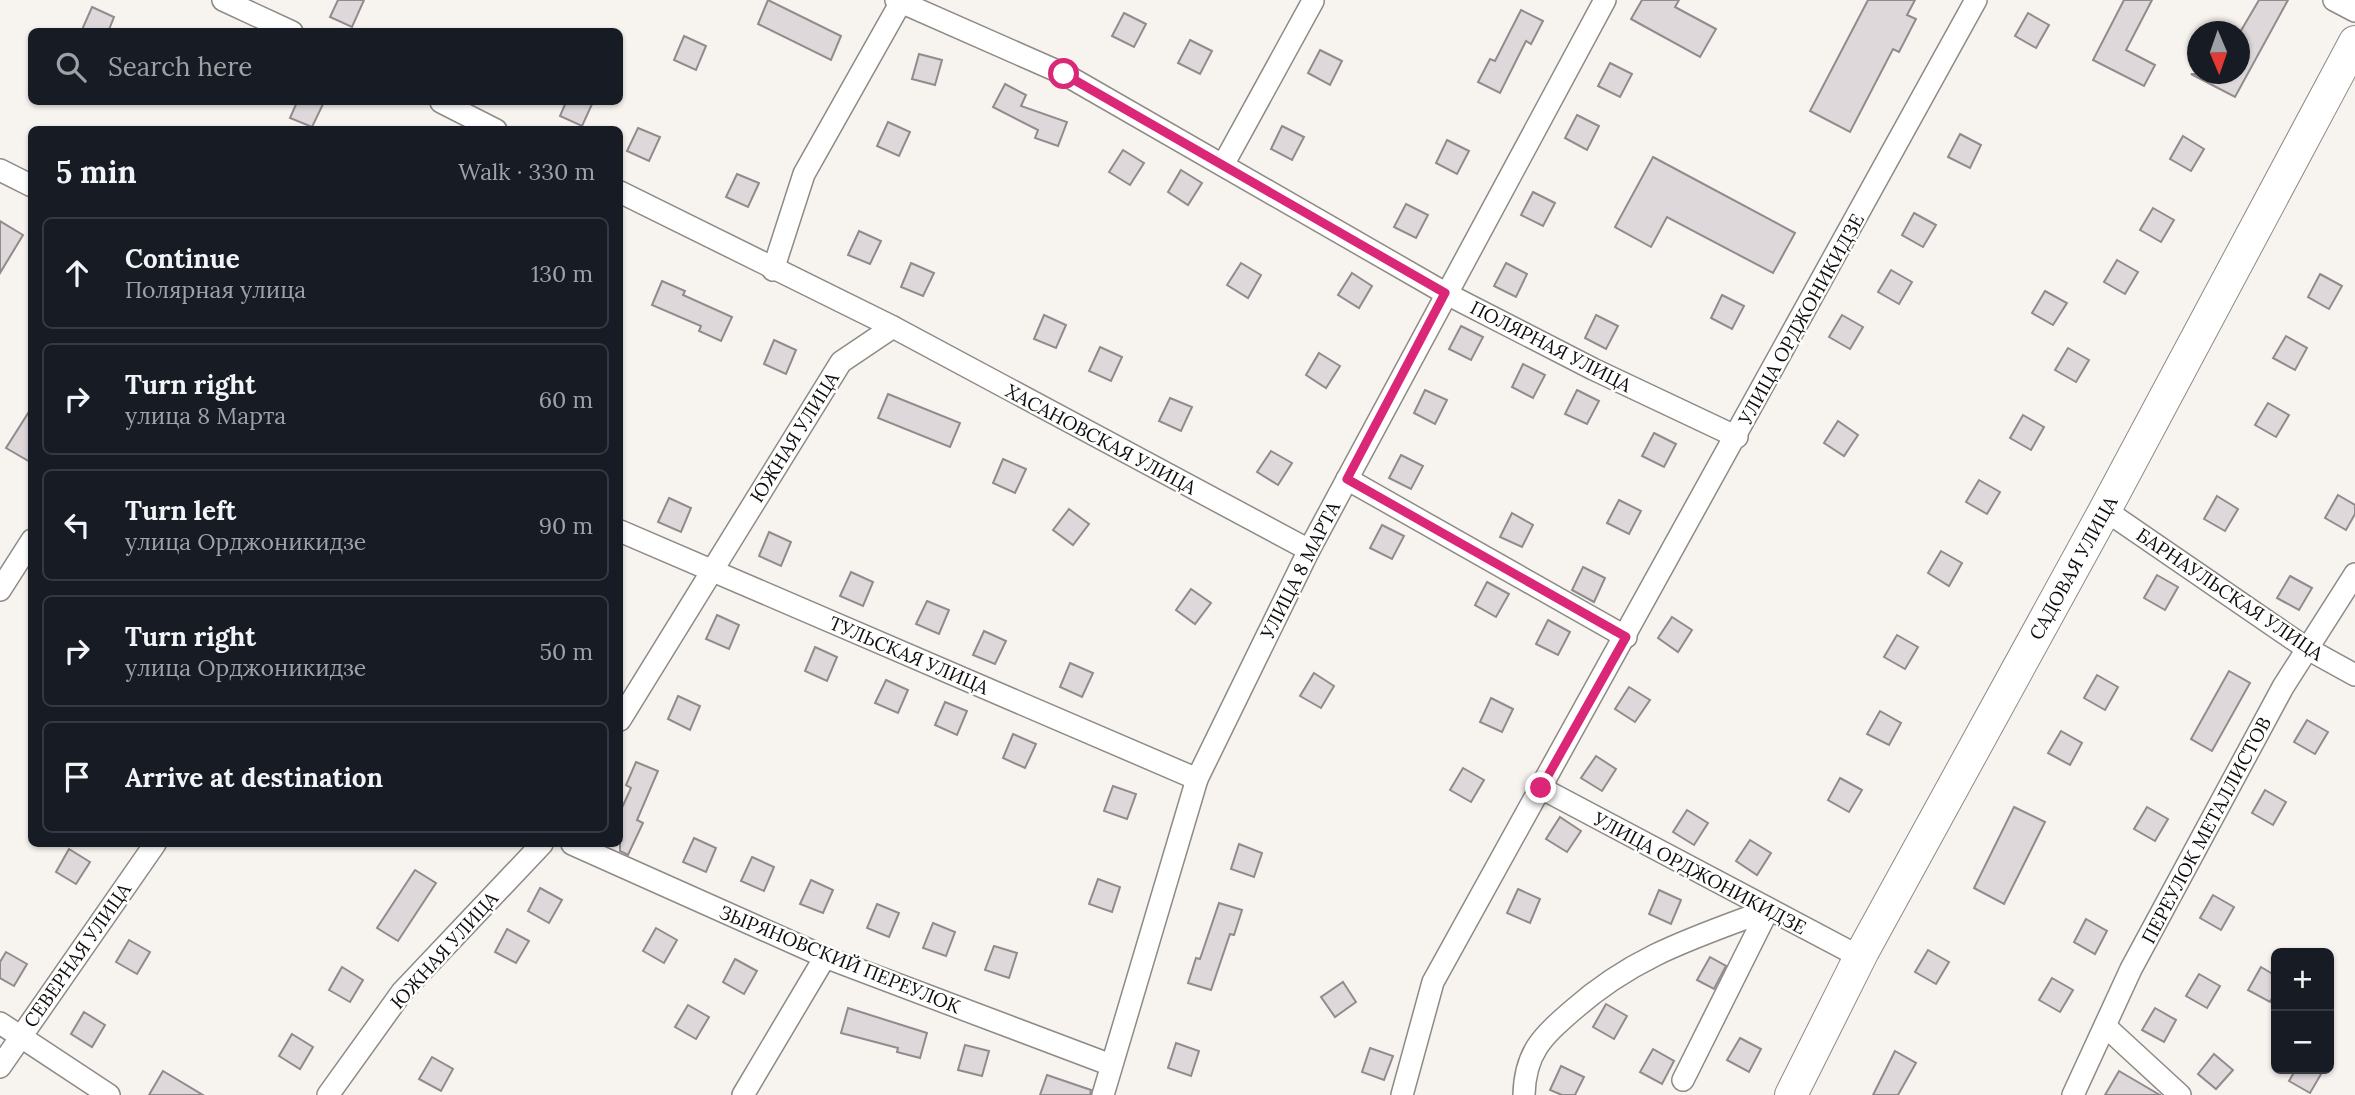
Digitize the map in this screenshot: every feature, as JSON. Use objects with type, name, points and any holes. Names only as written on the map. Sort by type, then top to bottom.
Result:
[{"type":"street","points":[[223,0],[283,28]]},
{"type":"street","name":"УЛИЦА 8 МАРТА","points":[[1104,1095],[1197,779],[1309,550],[1605,0]]},
{"type":"street","name":"УЛИЦА ОРДЖОНИКИДЗЕ","points":[[1402,1095],[1433,982],[1737,437],[1976,0]]},
{"type":"street","points":[[2333,0],[2355,12]]},
{"type":"street","points":[[774,270],[804,174],[899,1]]},
{"type":"street","name":"ПОЛЯРНАЯ УЛИЦА","points":[[899,1],[1064,74],[1445,293],[1593,369],[1737,437]]},
{"type":"street","points":[[1223,165],[1313,2]]},
{"type":"street","name":"САДОВАЯ УЛИЦА","points":[[1791,1095],[1860,957],[2351,59]]},
{"type":"street","points":[[447,105],[488,126]]},
{"type":"street","points":[[2,175],[28,185]]},
{"type":"street","points":[[623,194],[893,327]]},
{"type":"street","name":"ХАСАНОВСКАЯ УЛИЦА","points":[[893,327],[1309,550]]},
{"type":"street","name":"ЮЖНАЯ УЛИЦА","points":[[623,715],[710,570],[841,362],[893,327]]},
{"type":"street","points":[[1347,479],[1626,637]]},
{"type":"street","name":"БАРНАУЛЬСКАЯ УЛИЦА","points":[[2105,510],[2306,648],[2355,676]]},
{"type":"street","name":"ТУЛЬСКАЯ УЛИЦА","points":[[623,532],[1197,779]]},
{"type":"street","points":[[0,590],[28,546]]},
{"type":"street","name":"ПЕРЕУЛОК МЕТАЛЛИСТОВ","points":[[2073,1095],[2131,969],[2306,648],[2355,574]]},
{"type":"street","name":"УЛИЦА ОРДЖОНИКИДЗЕ","points":[[1541,788],[1768,911],[1860,957]]},
{"type":"street","name":"СЕВЕРНАЯ УЛИЦА","points":[[0,1066],[153,847]]},
{"type":"street","name":"ЮЖНАЯ УЛИЦА","points":[[328,1095],[402,992],[539,847]]},
{"type":"street","name":"ЗЫРЯНОВСКИЙ ПЕРЕУЛОК","points":[[579,847],[825,957],[1111,1065]]},
{"type":"street","points":[[1683,1080],[1768,911]]},
{"type":"street","points":[[1524,1095],[1538,1041],[1603,983],[1663,948],[1768,911]]},
{"type":"street","points":[[743,1095],[825,957]]},
{"type":"street","points":[[0,1023],[109,1095]]},
{"type":"street","points":[[2105,1026],[2180,1095]]},
{"type":"building","points":[[338,0],[364,0],[352,27],[330,17]]},
{"type":"building","points":[[768,0],[841,36],[831,60],[758,24]]},
{"type":"building","points":[[1642,0],[1679,0],[1675,7],[1716,29],[1700,57],[1631,19]]},
{"type":"building","points":[[1868,0],[1915,0],[1907,15],[1916,19],[1899,52],[1893,49],[1850,132],[1810,111]]},
{"type":"building","points":[[2124,0],[2152,0],[2126,50],[2155,65],[2144,86],[2093,60]]},
{"type":"building","points":[[2259,0],[2288,0],[2250,70],[2250,21],[2247,21]]},
{"type":"building","points":[[92,7],[114,17],[110,28],[83,28]]},
{"type":"building","points":[[1521,10],[1543,21],[1531,44],[1526,41],[1500,93],[1478,82],[1490,59],[1495,61]]},
{"type":"building","points":[[1124,13],[1146,24],[1134,47],[1112,36]]},
{"type":"building","points":[[2028,13],[2049,25],[2036,48],[2015,36]]},
{"type":"building","points":[[684,36],[706,46],[696,70],[674,60]]},
{"type":"building","points":[[1190,40],[1212,51],[1200,74],[1178,63]]},
{"type":"building","points":[[1320,50],[1342,61],[1330,85],[1308,73]]},
{"type":"building","points":[[919,54],[942,60],[935,85],[912,79]]},
{"type":"building","points":[[1610,63],[1632,74],[1620,97],[1598,86]]},
{"type":"building","points":[[1005,84],[1026,95],[1021,106],[1067,122],[1058,146],[1035,138],[1038,130],[993,107]]},
{"type":"building","points":[[2210,84],[2242,84],[2235,97]]},
{"type":"building","points":[[296,105],[323,105],[312,126],[290,118]]},
{"type":"building","points":[[565,105],[592,105],[582,126],[560,116]]},
{"type":"building","points":[[1577,115],[1599,126],[1587,150],[1565,138]]},
{"type":"building","points":[[888,122],[910,132],[899,156],[877,146]]},
{"type":"building","points":[[1282,126],[1304,137],[1292,160],[1271,149]]},
{"type":"building","points":[[638,128],[660,137],[649,161],[627,151]]},
{"type":"building","points":[[1960,134],[1981,145],[1970,168],[1948,157]]},
{"type":"building","points":[[2183,136],[2204,149],[2191,171],[2170,159]]},
{"type":"building","points":[[1447,140],[1469,151],[1457,174],[1436,163]]},
{"type":"building","points":[[1123,150],[1144,163],[1130,185],[1109,172]]},
{"type":"building","points":[[1653,157],[1795,233],[1773,273],[1667,217],[1651,247],[1615,227]]},
{"type":"building","points":[[1181,170],[1202,183],[1188,205],[1168,192]]},
{"type":"building","points":[[737,174],[759,183],[748,207],[726,197]]},
{"type":"building","points":[[1533,192],[1555,203],[1543,226],[1521,215]]},
{"type":"building","points":[[1406,204],[1428,215],[1416,238],[1394,227]]},
{"type":"building","points":[[2153,208],[2174,220],[2161,242],[2140,230]]},
{"type":"building","points":[[1914,213],[1936,225],[1923,247],[1902,235]]},
{"type":"building","points":[[0,221],[23,235],[0,273]]},
{"type":"building","points":[[859,231],[881,241],[870,264],[848,255]]},
{"type":"building","points":[[2117,260],[2138,272],[2125,294],[2104,282]]},
{"type":"building","points":[[911,263],[934,273],[923,296],[901,287]]},
{"type":"building","points":[[1241,263],[1261,275],[1248,298],[1227,285]]},
{"type":"building","points":[[1506,263],[1527,274],[1516,297],[1494,286]]},
{"type":"building","points":[[1891,270],[1912,282],[1899,304],[1878,292]]},
{"type":"building","points":[[1352,273],[1372,286],[1359,308],[1338,295]]},
{"type":"building","points":[[2320,274],[2342,286],[2329,309],[2308,297]]},
{"type":"building","points":[[662,281],[685,291],[683,295],[732,317],[721,341],[699,331],[701,326],[652,305]]},
{"type":"building","points":[[2045,291],[2067,303],[2053,325],[2032,313]]},
{"type":"building","points":[[1722,295],[1744,306],[1732,329],[1711,318]]},
{"type":"building","points":[[1044,315],[1066,325],[1056,348],[1034,339]]},
{"type":"building","points":[[1596,315],[1618,326],[1606,349],[1585,338]]},
{"type":"building","points":[[1842,315],[1863,327],[1850,349],[1829,337]]},
{"type":"building","points":[[1461,326],[1483,337],[1471,360],[1449,349]]},
{"type":"building","points":[[2286,336],[2307,348],[2295,370],[2273,358]]},
{"type":"building","points":[[774,340],[796,350],[786,374],[764,364]]},
{"type":"building","points":[[1100,347],[1122,357],[1111,381],[1089,371]]},
{"type":"building","points":[[2068,348],[2089,360],[2076,382],[2055,370]]},
{"type":"building","points":[[1319,353],[1340,366],[1326,388],[1306,375]]},
{"type":"building","points":[[1523,364],[1545,375],[1533,398],[1512,387]]},
{"type":"building","points":[[1425,390],[1447,400],[1435,424],[1414,413]]},
{"type":"building","points":[[1577,390],[1599,401],[1587,424],[1565,414]]},
{"type":"building","points":[[888,394],[960,423],[950,447],[878,418]]},
{"type":"building","points":[[1170,398],[1192,407],[1181,431],[1159,421]]},
{"type":"building","points":[[2268,403],[2289,415],[2276,437],[2255,425]]},
{"type":"building","points":[[28,413],[28,461],[6,448]]},
{"type":"building","points":[[2023,415],[2044,427],[2031,450],[2010,438]]},
{"type":"building","points":[[1838,421],[1858,435],[1844,456],[1824,443]]},
{"type":"building","points":[[1654,433],[1676,444],[1664,467],[1642,456]]},
{"type":"building","points":[[1271,451],[1292,463],[1278,485],[1257,472]]},
{"type":"building","points":[[1401,455],[1423,466],[1411,489],[1389,478]]},
{"type":"building","points":[[1003,459],[1026,469],[1015,493],[993,483]]},
{"type":"building","points":[[1979,480],[2000,492],[1987,514],[1966,502]]},
{"type":"building","points":[[2338,495],[2355,505],[2355,514],[2346,530],[2325,518]]},
{"type":"building","points":[[2217,496],[2238,509],[2225,531],[2204,519]]},
{"type":"building","points":[[669,498],[691,508],[681,532],[658,522]]},
{"type":"building","points":[[1619,500],[1641,511],[1629,534],[1607,523]]},
{"type":"building","points":[[1069,509],[1089,524],[1073,545],[1053,530]]},
{"type":"building","points":[[1512,513],[1533,525],[1522,547],[1500,537]]},
{"type":"building","points":[[1382,525],[1404,536],[1392,559],[1370,548]]},
{"type":"building","points":[[769,532],[791,542],[781,566],[759,556]]},
{"type":"building","points":[[1941,551],[1962,563],[1949,586],[1928,573]]},
{"type":"building","points":[[1583,567],[1605,578],[1594,602],[1572,590]]},
{"type":"building","points":[[851,572],[873,582],[863,606],[840,596]]},
{"type":"building","points":[[2157,575],[2178,587],[2165,610],[2144,598]]},
{"type":"building","points":[[2290,576],[2312,588],[2299,610],[2277,598]]},
{"type":"building","points":[[1487,582],[1509,594],[1496,617],[1475,605]]},
{"type":"building","points":[[1191,589],[1211,603],[1195,624],[1176,610]]},
{"type":"building","points":[[927,601],[949,610],[939,634],[916,624]]},
{"type":"building","points":[[717,615],[739,625],[729,649],[706,639]]},
{"type":"building","points":[[1672,617],[1692,630],[1678,652],[1658,638]]},
{"type":"building","points":[[1548,620],[1570,632],[1558,655],[1536,644]]},
{"type":"building","points":[[984,631],[1006,641],[995,664],[973,655]]},
{"type":"building","points":[[1897,635],[1918,647],[1905,669],[1884,657]]},
{"type":"building","points":[[815,647],[837,657],[827,681],[805,671]]},
{"type":"building","points":[[1070,663],[1093,673],[1082,697],[1060,687]]},
{"type":"building","points":[[2229,671],[2250,683],[2212,751],[2191,739]]},
{"type":"building","points":[[1314,673],[1334,686],[1321,708],[1300,696]]},
{"type":"building","points":[[2097,675],[2118,687],[2105,710],[2084,698]]},
{"type":"building","points":[[886,680],[908,690],[898,713],[875,703]]},
{"type":"building","points":[[1629,687],[1650,700],[1635,722],[1615,709]]},
{"type":"building","points":[[678,696],[700,706],[690,730],[668,719]]},
{"type":"building","points":[[1491,698],[1513,709],[1502,732],[1480,722]]},
{"type":"building","points":[[945,702],[967,711],[957,735],[935,725]]},
{"type":"building","points":[[1880,711],[1901,723],[1889,745],[1867,734]]},
{"type":"building","points":[[2307,720],[2328,732],[2315,754],[2294,742]]},
{"type":"building","points":[[2061,731],[2082,743],[2070,765],[2048,753]]},
{"type":"building","points":[[1013,734],[1036,744],[1025,768],[1003,758]]},
{"type":"building","points":[[1596,756],[1616,769],[1602,791],[1581,778]]},
{"type":"building","points":[[636,762],[658,771],[637,820],[643,823],[628,855],[620,851],[620,847],[623,847],[623,805],[631,788],[626,785]]},
{"type":"building","points":[[1463,768],[1484,780],[1471,802],[1450,790]]},
{"type":"building","points":[[1840,778],[1862,790],[1849,812],[1828,800]]},
{"type":"building","points":[[1113,786],[1136,794],[1127,819],[1104,811]]},
{"type":"building","points":[[2265,790],[2286,802],[2273,825],[2252,813]]},
{"type":"building","points":[[2014,807],[2045,822],[2004,904],[1974,888]]},
{"type":"building","points":[[2147,807],[2168,819],[2155,841],[2134,829]]},
{"type":"building","points":[[1687,810],[1708,823],[1694,845],[1673,832]]},
{"type":"building","points":[[1560,817],[1581,831],[1567,852],[1546,839]]},
{"type":"building","points":[[694,838],[716,848],[706,872],[683,862]]},
{"type":"building","points":[[1750,840],[1771,853],[1757,875],[1736,861]]},
{"type":"building","points":[[1239,844],[1262,853],[1254,877],[1231,869]]},
{"type":"building","points":[[69,849],[90,862],[76,884],[56,872]]},
{"type":"building","points":[[752,857],[774,867],[764,891],[741,881]]},
{"type":"building","points":[[415,870],[436,883],[398,941],[377,928]]},
{"type":"building","points":[[1098,879],[1120,887],[1112,912],[1089,904]]},
{"type":"building","points":[[811,880],[833,890],[823,913],[800,904]]},
{"type":"building","points":[[540,888],[562,900],[549,923],[528,911]]},
{"type":"building","points":[[1518,889],[1540,899],[1530,923],[1507,913]]},
{"type":"building","points":[[1659,890],[1681,900],[1671,924],[1649,914]]},
{"type":"building","points":[[2213,895],[2234,907],[2221,930],[2200,918]]},
{"type":"building","points":[[1219,903],[1242,910],[1234,935],[1230,934],[1211,990],[1188,983],[1196,958],[1200,959]]},
{"type":"building","points":[[877,904],[899,913],[889,937],[867,928]]},
{"type":"building","points":[[2086,919],[2107,931],[2095,954],[2074,942]]},
{"type":"building","points":[[933,923],[955,932],[946,956],[923,948]]},
{"type":"building","points":[[656,928],[677,940],[664,963],[643,951]]},
{"type":"building","points":[[507,929],[529,941],[516,963],[495,952]]},
{"type":"building","points":[[129,940],[150,952],[137,974],[116,962]]},
{"type":"building","points":[[994,946],[1017,953],[1009,978],[985,970]]},
{"type":"building","points":[[1928,950],[1949,962],[1936,984],[1915,972]]},
{"type":"building","points":[[6,952],[27,964],[14,986],[0,978],[0,962]]},
{"type":"building","points":[[1710,957],[1726,966],[1714,989],[1697,980]]},
{"type":"building","points":[[735,959],[757,971],[744,994],[723,982]]},
{"type":"building","points":[[342,967],[363,980],[350,1002],[329,990]]},
{"type":"building","points":[[2261,967],[2271,973],[2270,1002],[2248,990]]},
{"type":"building","points":[[2199,974],[2220,986],[2207,1008],[2186,996]]},
{"type":"building","points":[[2052,978],[2073,990],[2060,1012],[2039,1000]]},
{"type":"building","points":[[1343,982],[1356,1002],[1335,1017],[1321,997]]},
{"type":"building","points":[[1606,1004],[1627,1016],[1614,1039],[1593,1027]]},
{"type":"building","points":[[688,1005],[709,1017],[696,1039],[675,1027]]},
{"type":"building","points":[[848,1008],[927,1033],[920,1058],[897,1052],[898,1048],[841,1033]]},
{"type":"building","points":[[2155,1008],[2176,1020],[2164,1042],[2142,1030]]},
{"type":"building","points":[[84,1012],[105,1025],[92,1047],[71,1034]]},
{"type":"building","points":[[292,1034],[313,1047],[300,1069],[279,1056]]},
{"type":"building","points":[[1740,1038],[1761,1049],[1749,1072],[1727,1060]]},
{"type":"building","points":[[1176,1043],[1199,1051],[1191,1076],[1168,1068]]},
{"type":"building","points":[[965,1045],[989,1051],[982,1076],[958,1070]]},
{"type":"building","points":[[1370,1048],[1393,1056],[1384,1080],[1362,1072]]},
{"type":"building","points":[[1653,1049],[1674,1061],[1662,1084],[1640,1072]]},
{"type":"building","points":[[1895,1051],[1916,1063],[1898,1095],[1873,1095]]},
{"type":"building","points":[[2214,1054],[2233,1070],[2216,1089],[2198,1074]]},
{"type":"building","points":[[432,1057],[453,1069],[441,1091],[419,1079]]},
{"type":"building","points":[[1561,1066],[1584,1077],[1575,1095],[1562,1095],[1550,1090]]},
{"type":"building","points":[[163,1071],[203,1095],[149,1095]]},
{"type":"building","points":[[2119,1071],[2160,1095],[2105,1095]]},
{"type":"building","points":[[2293,1074],[2321,1074],[2310,1093],[2289,1081]]},
{"type":"building","points":[[1047,1075],[1091,1090],[1090,1095],[1040,1095]]},
{"type":"route","points":[[1064,74],[1445,293],[1347,479],[1626,637],[1541,788]]}]
